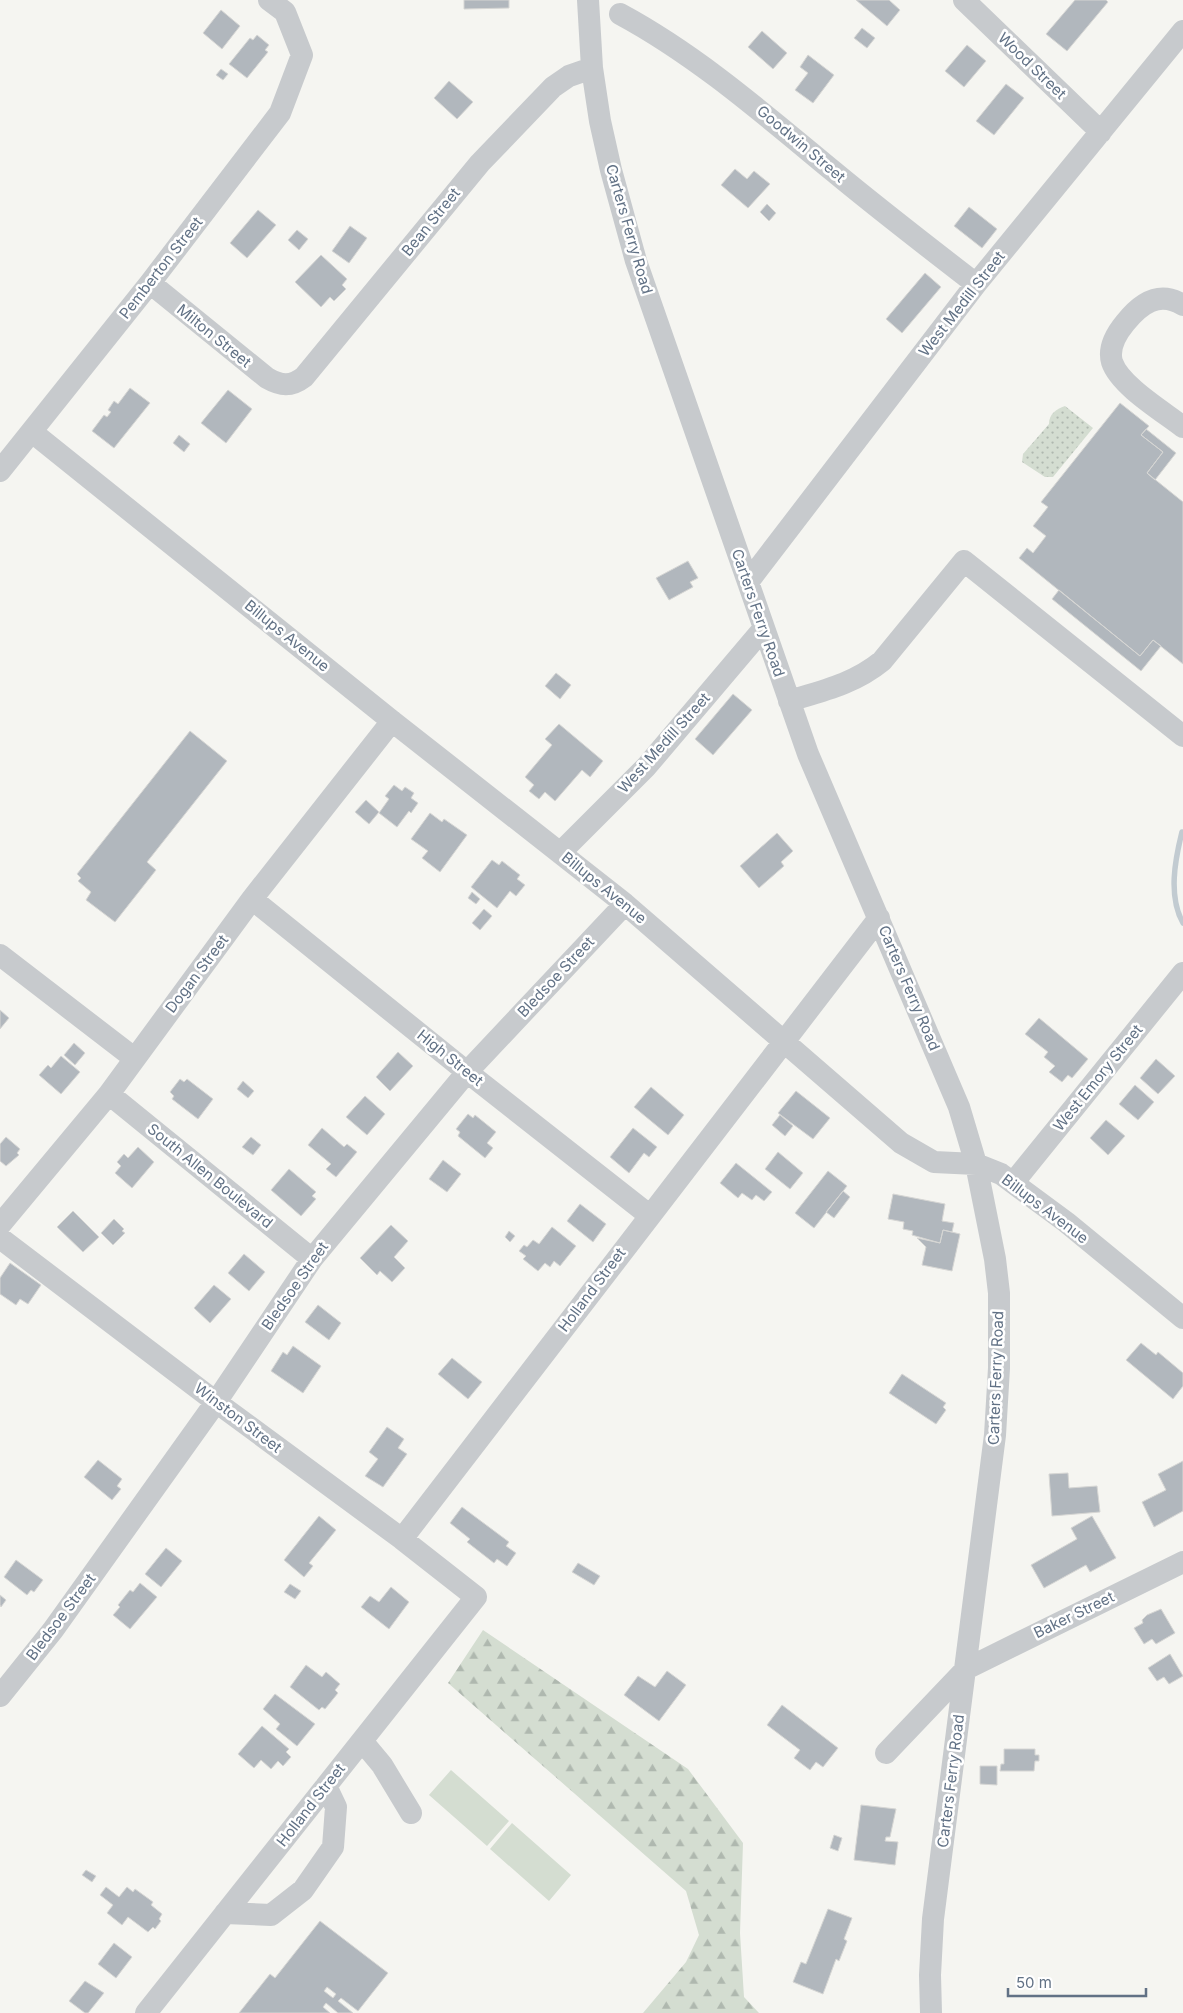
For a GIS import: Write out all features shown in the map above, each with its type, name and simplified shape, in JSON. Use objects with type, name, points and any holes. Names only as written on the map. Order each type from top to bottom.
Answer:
[{"type":"street","name":"Pemberton Street","points":[[0,470],[150,283],[280,113],[302,55],[285,12],[269,0]]},
{"type":"street","name":"Wood Street","points":[[964,0],[1101,132]]},
{"type":"street","points":[[588,8],[625,7]]},
{"type":"street","name":"Goodwin Street","points":[[625,7],[657,35],[739,93],[840,177],[976,284]]},
{"type":"street","name":"Carters Ferry Road","points":[[588,8],[592,68],[600,121],[611,170],[636,261],[808,754],[947,1076],[976,1164],[990,1228],[998,1284],[999,1358],[995,1435],[933,1919],[930,1975],[931,2013]]},
{"type":"street","name":"West Medill Street","points":[[748,582],[976,284],[1183,31]]},
{"type":"street","name":"Bean Street","points":[[281,385],[296,383],[304,377],[480,163],[544,96],[562,80],[592,68]]},
{"type":"street","name":"Milton Street","points":[[150,283],[261,374],[281,385]]},
{"type":"street","points":[[1183,305],[1162,298],[1146,302],[1138,307],[1117,334],[1111,353],[1112,361],[1120,376],[1183,427]]},
{"type":"street","name":"Billups Avenue","points":[[32,432],[392,721],[625,904],[783,1043],[916,1153],[934,1162],[976,1164],[1001,1174],[1066,1222],[1183,1318]]},
{"type":"street","points":[[789,701],[848,684],[871,670],[882,661],[964,561],[1183,736]]},
{"type":"street","name":"West Medill Street","points":[[560,852],[646,767],[763,629]]},
{"type":"street","name":"Dogan Street","points":[[0,1226],[108,1094],[252,899],[392,721]]},
{"type":"street","name":"High Street","points":[[252,899],[649,1215]]},
{"type":"street","name":"Bledsoe Street","points":[[0,1696],[53,1630],[216,1402],[312,1259],[467,1072],[625,904]]},
{"type":"street","name":"Holland Street","points":[[402,1539],[879,918]]},
{"type":"street","points":[[0,955],[134,1058]]},
{"type":"street","name":"West Emory Street","points":[[1014,1183],[1183,973]]},
{"type":"street","name":"South Allen Boulevard","points":[[108,1094],[312,1259]]},
{"type":"street","name":"Winston Street","points":[[0,1238],[216,1402],[402,1539],[476,1597]]},
{"type":"street","name":"Baker Street","points":[[966,1669],[1183,1562]]},
{"type":"street","name":"Holland Street","points":[[146,2013],[476,1597]]},
{"type":"street","points":[[886,1753],[966,1669]]},
{"type":"street","points":[[362,1741],[382,1765],[411,1813]]},
{"type":"street","points":[[226,1913],[270,1914],[303,1890],[333,1848],[336,1807],[326,1786]]},
{"type":"green space","points":[[1065,406],[1093,428],[1053,477],[1045,477],[1022,462],[1023,454],[1049,424],[1050,417],[1054,412]]},
{"type":"green space","points":[[483,1630],[688,1769],[743,1843],[740,1933],[744,1997],[759,2013],[643,2013],[686,1962],[699,1935],[686,1891],[448,1683]]},
{"type":"green space","points":[[451,1770],[509,1821],[487,1846],[429,1795]]},
{"type":"green space","points":[[512,1823],[571,1875],[549,1901],[490,1849]]},
{"type":"building","points":[[464,0],[509,0],[509,8],[464,9]]},
{"type":"building","points":[[856,0],[889,0],[900,10],[887,26]]},
{"type":"building","points":[[1075,0],[1106,0],[1108,2],[1067,51],[1046,34]]},
{"type":"building","points":[[221,10],[240,26],[222,49],[203,33]]},
{"type":"building","points":[[862,28],[875,38],[867,48],[854,38]]},
{"type":"building","points":[[762,31],[787,53],[773,69],[748,47]]},
{"type":"building","points":[[257,35],[269,45],[265,50],[268,52],[247,78],[229,64],[250,38],[253,40]]},
{"type":"building","points":[[967,45],[986,61],[964,87],[945,71]]},
{"type":"building","points":[[808,55],[834,75],[813,103],[795,90],[808,73],[800,67]]},
{"type":"building","points":[[221,69],[228,74],[223,80],[216,75]]},
{"type":"building","points":[[449,81],[473,102],[457,119],[434,98]]},
{"type":"building","points":[[1006,84],[1024,98],[994,135],[976,121]]},
{"type":"building","points":[[735,169],[747,179],[754,171],[770,184],[748,208],[721,185]]},
{"type":"building","points":[[767,204],[776,213],[769,221],[760,212]]},
{"type":"building","points":[[969,207],[997,229],[982,248],[954,226]]},
{"type":"building","points":[[258,210],[276,225],[247,258],[230,243]]},
{"type":"building","points":[[350,226],[367,238],[349,263],[332,251]]},
{"type":"building","points":[[297,230],[308,239],[299,250],[288,240]]},
{"type":"building","points":[[321,255],[347,279],[342,285],[346,289],[334,301],[330,297],[321,307],[295,282]]},
{"type":"building","points":[[925,273],[941,287],[902,333],[886,319]]},
{"type":"building","points":[[130,388],[150,403],[114,448],[92,431],[104,415],[107,417],[111,412],[108,410],[114,401],[118,404]]},
{"type":"building","points":[[228,390],[252,409],[226,443],[201,423]]},
{"type":"building","points":[[1120,403],[1149,426],[1141,435],[1163,452],[1147,473],[1183,502],[1183,664],[1153,640],[1140,656],[1019,558],[1027,548],[1033,553],[1046,536],[1033,526],[1048,507],[1041,502]]},
{"type":"building","points":[[1146,429],[1176,453],[1155,480],[1147,473],[1163,452],[1141,435]]},
{"type":"building","points":[[179,435],[190,444],[184,452],[173,443]]},
{"type":"building","points":[[688,561],[698,578],[690,582],[693,587],[669,600],[656,578]]},
{"type":"building","points":[[1059,590],[1140,656],[1153,640],[1161,646],[1141,671],[1052,599]]},
{"type":"building","points":[[556,673],[571,685],[560,699],[545,686]]},
{"type":"building","points":[[733,694],[752,710],[713,755],[695,739]]},
{"type":"building","points":[[559,724],[603,761],[590,777],[582,770],[555,801],[545,792],[539,799],[529,791],[534,785],[525,777],[552,745],[545,739]]},
{"type":"building","points":[[190,731],[227,761],[147,862],[156,870],[115,922],[86,900],[91,892],[78,881],[81,878],[77,874]]},
{"type":"building","points":[[394,785],[402,791],[405,787],[414,793],[411,798],[418,803],[411,813],[409,811],[397,827],[379,813],[389,799],[385,796]]},
{"type":"building","points":[[366,800],[379,812],[369,824],[355,812]]},
{"type":"building","points":[[430,813],[442,822],[444,819],[467,835],[440,872],[422,858],[428,851],[411,839]]},
{"type":"building","points":[[777,833],[793,851],[781,862],[784,866],[759,888],[740,866]]},
{"type":"building","points":[[492,860],[499,865],[502,861],[520,875],[517,879],[525,885],[516,896],[510,891],[497,908],[471,887]]},
{"type":"building","points":[[472,892],[480,899],[476,904],[468,898]]},
{"type":"building","points":[[484,909],[492,916],[480,930],[472,923]]},
{"type":"building","points":[[0,1010],[9,1018],[0,1029]]},
{"type":"building","points":[[1039,1018],[1088,1059],[1072,1078],[1068,1075],[1062,1082],[1049,1072],[1055,1066],[1044,1057],[1048,1052],[1025,1034]]},
{"type":"building","points":[[74,1043],[85,1053],[75,1065],[64,1055]]},
{"type":"building","points":[[398,1052],[413,1066],[390,1091],[376,1077]]},
{"type":"building","points":[[61,1056],[80,1072],[61,1094],[39,1075],[48,1065],[51,1068]]},
{"type":"building","points":[[1156,1059],[1175,1076],[1158,1094],[1140,1078]]},
{"type":"building","points":[[180,1079],[184,1082],[187,1079],[213,1099],[198,1119],[172,1099],[174,1096],[170,1092]]},
{"type":"building","points":[[243,1081],[254,1091],[248,1098],[237,1089]]},
{"type":"building","points":[[1135,1085],[1154,1102],[1138,1120],[1119,1104]]},
{"type":"building","points":[[651,1087],[684,1115],[668,1135],[634,1107]]},
{"type":"building","points":[[796,1091],[830,1118],[813,1139],[778,1113]]},
{"type":"building","points":[[365,1096],[385,1114],[367,1135],[346,1117]]},
{"type":"building","points":[[468,1114],[473,1118],[475,1115],[496,1132],[487,1143],[493,1148],[485,1158],[458,1136],[460,1132],[456,1129]]},
{"type":"building","points":[[780,1115],[793,1126],[785,1136],[772,1125]]},
{"type":"building","points":[[1106,1120],[1125,1136],[1108,1155],[1090,1138]]},
{"type":"building","points":[[322,1128],[344,1147],[347,1144],[357,1152],[336,1177],[326,1169],[331,1164],[308,1145]]},
{"type":"building","points":[[633,1128],[657,1147],[649,1157],[644,1153],[629,1173],[610,1157]]},
{"type":"building","points":[[6,1137],[20,1149],[17,1153],[19,1155],[6,1166],[0,1161],[0,1144]]},
{"type":"building","points":[[251,1137],[261,1145],[253,1155],[242,1147]]},
{"type":"building","points":[[138,1147],[154,1162],[132,1188],[115,1173],[121,1166],[117,1162],[124,1154],[128,1158]]},
{"type":"building","points":[[778,1152],[803,1173],[790,1189],[765,1169]]},
{"type":"building","points":[[443,1160],[461,1174],[447,1192],[429,1179]]},
{"type":"building","points":[[736,1163],[772,1192],[764,1201],[756,1195],[752,1200],[742,1193],[738,1198],[720,1183]]},
{"type":"building","points":[[289,1169],[316,1192],[312,1196],[316,1199],[301,1216],[271,1190]]},
{"type":"building","points":[[828,1171],[847,1186],[814,1228],[795,1213]]},
{"type":"building","points":[[843,1191],[850,1197],[834,1218],[826,1212]]},
{"type":"building","points":[[893,1194],[945,1204],[942,1221],[954,1223],[952,1232],[943,1230],[940,1243],[912,1235],[913,1231],[903,1229],[904,1222],[888,1219]]},
{"type":"building","points":[[580,1204],[606,1224],[593,1242],[567,1221]]},
{"type":"building","points":[[73,1211],[99,1237],[83,1252],[57,1227]]},
{"type":"building","points":[[114,1219],[124,1229],[122,1231],[125,1233],[113,1245],[101,1233]]},
{"type":"building","points":[[391,1225],[408,1241],[394,1257],[405,1268],[392,1282],[380,1271],[377,1275],[360,1258]]},
{"type":"building","points":[[552,1227],[576,1246],[560,1266],[554,1261],[550,1267],[545,1263],[538,1271],[523,1259],[526,1256],[519,1251],[524,1245],[527,1247],[533,1240],[539,1244]]},
{"type":"building","points":[[943,1230],[960,1234],[952,1271],[922,1265],[926,1247],[917,1238],[940,1243]]},
{"type":"building","points":[[509,1231],[515,1236],[510,1242],[505,1237]]},
{"type":"building","points":[[244,1254],[265,1272],[249,1291],[228,1273]]},
{"type":"building","points":[[10,1263],[41,1285],[28,1304],[20,1299],[16,1305],[0,1294],[0,1278]]},
{"type":"building","points":[[214,1285],[231,1299],[210,1323],[194,1308]]},
{"type":"building","points":[[318,1305],[341,1323],[329,1340],[305,1322]]},
{"type":"building","points":[[1141,1343],[1156,1355],[1158,1352],[1183,1373],[1183,1386],[1173,1399],[1126,1360]]},
{"type":"building","points":[[293,1346],[321,1366],[303,1393],[271,1371],[283,1352],[287,1355]]},
{"type":"building","points":[[452,1358],[482,1382],[468,1399],[438,1374]]},
{"type":"building","points":[[902,1374],[946,1403],[943,1407],[946,1410],[936,1424],[889,1393]]},
{"type":"building","points":[[387,1427],[404,1439],[398,1448],[407,1454],[383,1487],[365,1476],[378,1459],[369,1452]]},
{"type":"building","points":[[98,1460],[122,1479],[117,1486],[121,1489],[112,1500],[84,1477]]},
{"type":"building","points":[[1183,1461],[1183,1511],[1154,1527],[1142,1502],[1166,1490],[1158,1474]]},
{"type":"building","points":[[1068,1473],[1069,1488],[1097,1486],[1100,1512],[1052,1516],[1049,1474]]},
{"type":"building","points":[[462,1507],[509,1542],[506,1546],[516,1553],[507,1566],[497,1559],[494,1563],[467,1542],[470,1539],[450,1523]]},
{"type":"building","points":[[319,1516],[336,1530],[309,1563],[313,1566],[304,1577],[284,1560]]},
{"type":"building","points":[[1092,1516],[1116,1558],[1090,1572],[1086,1565],[1044,1588],[1031,1565],[1077,1539],[1071,1528]]},
{"type":"building","points":[[166,1548],[182,1561],[161,1587],[145,1574]]},
{"type":"building","points":[[16,1560],[43,1580],[34,1592],[31,1590],[27,1595],[4,1577]]},
{"type":"building","points":[[578,1563],[600,1576],[594,1585],[572,1572]]},
{"type":"building","points":[[140,1583],[157,1597],[130,1629],[113,1615],[130,1590],[133,1592]]},
{"type":"building","points":[[290,1584],[301,1591],[295,1599],[284,1592]]},
{"type":"building","points":[[391,1587],[409,1602],[389,1629],[361,1607],[370,1596],[379,1602]]},
{"type":"building","points":[[0,1595],[6,1600],[1,1607],[0,1605]]},
{"type":"building","points":[[1161,1609],[1175,1633],[1156,1644],[1152,1639],[1144,1644],[1134,1628],[1143,1623],[1142,1620],[1147,1615]]},
{"type":"building","points":[[1170,1654],[1183,1676],[1169,1684],[1164,1677],[1157,1681],[1148,1668]]},
{"type":"building","points":[[306,1665],[322,1677],[326,1672],[340,1684],[335,1690],[338,1693],[325,1709],[322,1707],[319,1710],[290,1687]]},
{"type":"building","points":[[667,1671],[686,1685],[659,1721],[624,1695],[638,1676],[655,1687]]},
{"type":"building","points":[[275,1694],[315,1724],[297,1746],[276,1729],[280,1724],[263,1709]]},
{"type":"building","points":[[782,1705],[838,1748],[823,1767],[816,1762],[810,1770],[794,1758],[800,1750],[767,1725]]},
{"type":"building","points":[[262,1726],[289,1749],[286,1752],[291,1757],[283,1766],[278,1761],[271,1769],[261,1760],[254,1768],[238,1754]]},
{"type":"building","points":[[1004,1749],[1035,1749],[1035,1755],[1039,1755],[1039,1761],[1035,1761],[1034,1771],[1000,1771],[1001,1764],[1004,1764]]},
{"type":"building","points":[[980,1766],[997,1766],[997,1785],[980,1784]]},
{"type":"building","points":[[861,1805],[896,1809],[890,1837],[886,1837],[885,1841],[898,1842],[895,1865],[854,1860]]},
{"type":"building","points":[[834,1835],[842,1838],[838,1851],[830,1848]]},
{"type":"building","points":[[86,1870],[96,1876],[92,1882],[82,1875]]},
{"type":"building","points":[[106,1887],[119,1897],[127,1887],[133,1892],[135,1889],[153,1902],[151,1905],[162,1914],[159,1919],[161,1921],[155,1929],[153,1927],[148,1932],[128,1917],[122,1925],[107,1913],[113,1905],[100,1895]]},
{"type":"building","points":[[828,1909],[852,1918],[844,1939],[847,1941],[839,1961],[836,1959],[823,1994],[793,1982],[801,1962],[806,1964]]},
{"type":"building","points":[[320,1921],[388,1973],[358,2011],[341,1998],[338,2001],[353,2013],[338,2013],[326,2003],[323,2007],[330,2013],[239,2013],[270,1974],[275,1978]],"holes":[[[327,1987],[336,1994],[333,1998],[324,1991]]]},
{"type":"building","points":[[114,1943],[132,1957],[116,1978],[98,1964]]},
{"type":"building","points":[[85,1981],[104,1993],[88,2013],[85,2013],[69,2001]]},
{"type":"waterway","points":[[1182,832],[1175,866],[1174,890],[1178,912],[1183,923]]}]
